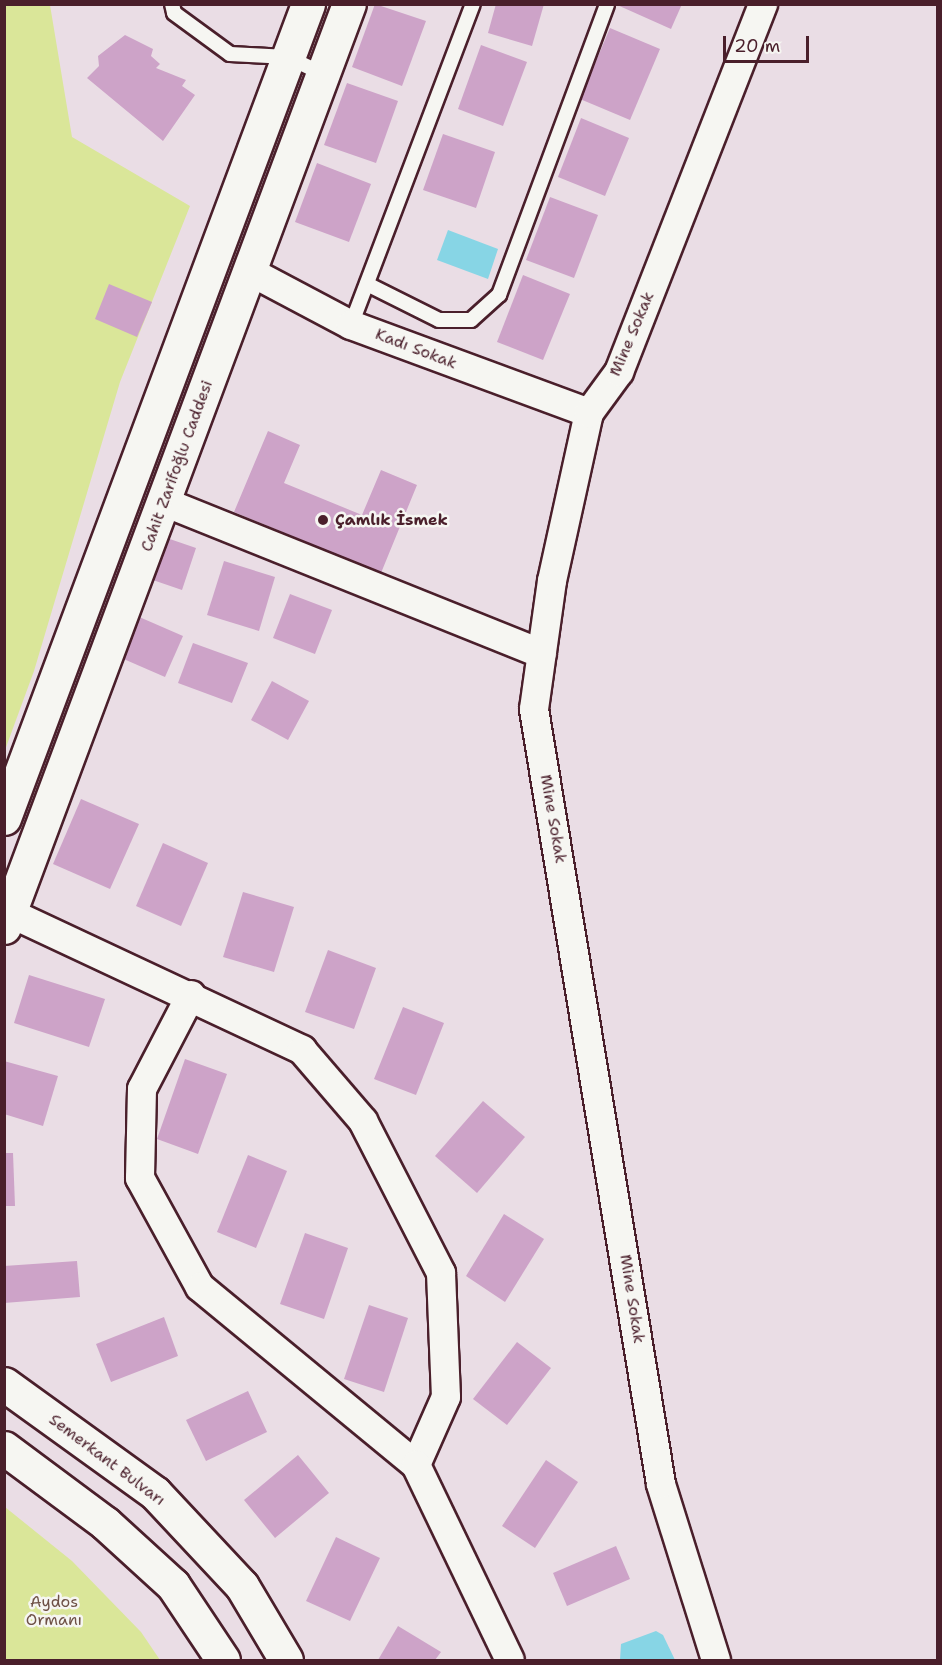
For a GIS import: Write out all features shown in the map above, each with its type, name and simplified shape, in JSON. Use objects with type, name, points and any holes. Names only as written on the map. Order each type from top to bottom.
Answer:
[{"type":"main road","points":[[4,818],[308,4]]},
{"type":"main road","name":"Cahit Zarifoğlu Caddesi","points":[[6,917],[164,502],[349,4]]},
{"type":"main road","points":[[214,255],[249,271]]},
{"type":"main road","points":[[127,487],[164,502]]},
{"type":"main road","name":"Semerkant Bulvarı","points":[[4,1384],[155,1493],[242,1586],[286,1660]]},
{"type":"main road","points":[[4,1448],[105,1523],[173,1585],[223,1660]]},
{"type":"street","name":"Mine Sokak","points":[[716,1660],[661,1484],[534,709],[552,581],[590,413],[619,372],[763,4]]},
{"type":"street","name":"Kadı Sokak","points":[[249,271],[351,325],[590,413]]},
{"type":"street","points":[[164,502],[542,654]]},
{"type":"street","points":[[6,917],[191,994],[302,1050],[363,1121],[441,1273],[446,1397],[416,1465]]},
{"type":"street","points":[[191,994],[142,1089],[140,1178],[200,1287],[416,1465],[510,1660]]},
{"type":"lane","points":[[172,4],[174,13],[230,54],[288,57],[323,74]]},
{"type":"lane","points":[[351,325],[473,4]]},
{"type":"lane","points":[[367,284],[439,320],[471,320],[499,295],[607,4]]},
{"type":"green space","points":[[5,5],[50,5],[72,137],[190,206],[120,382],[34,671],[5,750]]},
{"type":"green space","name":"Aydos Ormanı","points":[[5,1507],[72,1561],[141,1632],[160,1660],[5,1660]]},
{"type":"water","points":[[448,230],[498,249],[488,279],[437,260]]},
{"type":"water","points":[[656,1631],[663,1635],[675,1660],[620,1660],[621,1644]]},
{"type":"building","points":[[375,4],[426,21],[402,86],[352,67]]},
{"type":"building","points":[[496,4],[544,4],[532,46],[488,33]]},
{"type":"building","points":[[615,4],[682,4],[671,29]]},
{"type":"building","points":[[610,28],[660,49],[630,120],[580,99]]},
{"type":"building","points":[[125,35],[153,49],[151,56],[160,64],[156,68],[186,80],[182,86],[195,95],[163,141],[87,78],[99,66],[98,56]]},
{"type":"building","points":[[481,45],[527,62],[503,126],[458,109]]},
{"type":"building","points":[[347,83],[398,101],[376,163],[324,145]]},
{"type":"building","points":[[581,118],[629,138],[605,196],[558,177]]},
{"type":"building","points":[[443,134],[495,152],[476,208],[423,190]]},
{"type":"building","points":[[317,163],[371,184],[349,242],[295,222]]},
{"type":"building","points":[[550,197],[598,215],[574,278],[526,260]]},
{"type":"building","points":[[523,275],[570,294],[543,360],[497,342]]},
{"type":"building","points":[[109,284],[152,302],[137,337],[95,319]]},
{"type":"building","points":[[268,431],[300,445],[284,483],[362,515],[381,470],[417,485],[381,573],[234,512]]},
{"type":"building","points":[[161,536],[196,548],[182,590],[147,578]]},
{"type":"building","points":[[224,561],[275,577],[259,631],[207,615]]},
{"type":"building","points":[[290,594],[332,610],[315,654],[273,638]]},
{"type":"building","points":[[137,616],[183,636],[165,677],[119,657]]},
{"type":"building","points":[[193,643],[248,663],[232,703],[178,683]]},
{"type":"building","points":[[272,681],[309,701],[288,740],[251,720]]},
{"type":"building","points":[[81,799],[139,824],[110,889],[53,864]]},
{"type":"building","points":[[163,843],[208,863],[181,926],[136,906]]},
{"type":"building","points":[[243,892],[294,907],[274,972],[223,957]]},
{"type":"building","points":[[328,950],[376,968],[354,1029],[305,1012]]},
{"type":"building","points":[[29,975],[105,999],[89,1047],[14,1023]]},
{"type":"building","points":[[403,1007],[444,1023],[416,1095],[374,1079]]},
{"type":"building","points":[[185,1059],[227,1074],[198,1154],[157,1139]]},
{"type":"building","points":[[4,1061],[58,1076],[43,1126],[4,1114]]},
{"type":"building","points":[[483,1101],[525,1137],[477,1193],[435,1156]]},
{"type":"building","points":[[4,1153],[13,1153],[15,1206],[4,1206]]},
{"type":"building","points":[[248,1155],[287,1171],[256,1248],[217,1232]]},
{"type":"building","points":[[504,1214],[544,1239],[505,1302],[466,1276]]},
{"type":"building","points":[[305,1233],[348,1248],[324,1319],[280,1304]]},
{"type":"building","points":[[77,1261],[80,1297],[4,1303],[4,1266]]},
{"type":"building","points":[[369,1305],[408,1318],[384,1392],[344,1379]]},
{"type":"building","points":[[164,1317],[178,1356],[111,1382],[96,1344]]},
{"type":"building","points":[[517,1342],[551,1368],[507,1425],[473,1399]]},
{"type":"building","points":[[248,1391],[267,1432],[206,1461],[186,1420]]},
{"type":"building","points":[[298,1455],[329,1493],[275,1538],[244,1500]]},
{"type":"building","points":[[546,1460],[578,1482],[535,1548],[502,1526]]},
{"type":"building","points":[[336,1537],[380,1558],[350,1621],[306,1601]]},
{"type":"building","points":[[616,1546],[630,1579],[567,1606],[553,1573]]},
{"type":"building","points":[[398,1626],[441,1652],[435,1660],[378,1660]]},
{"type":"place","name":"Çamlık İsmek","points":[[323,520]]}]
